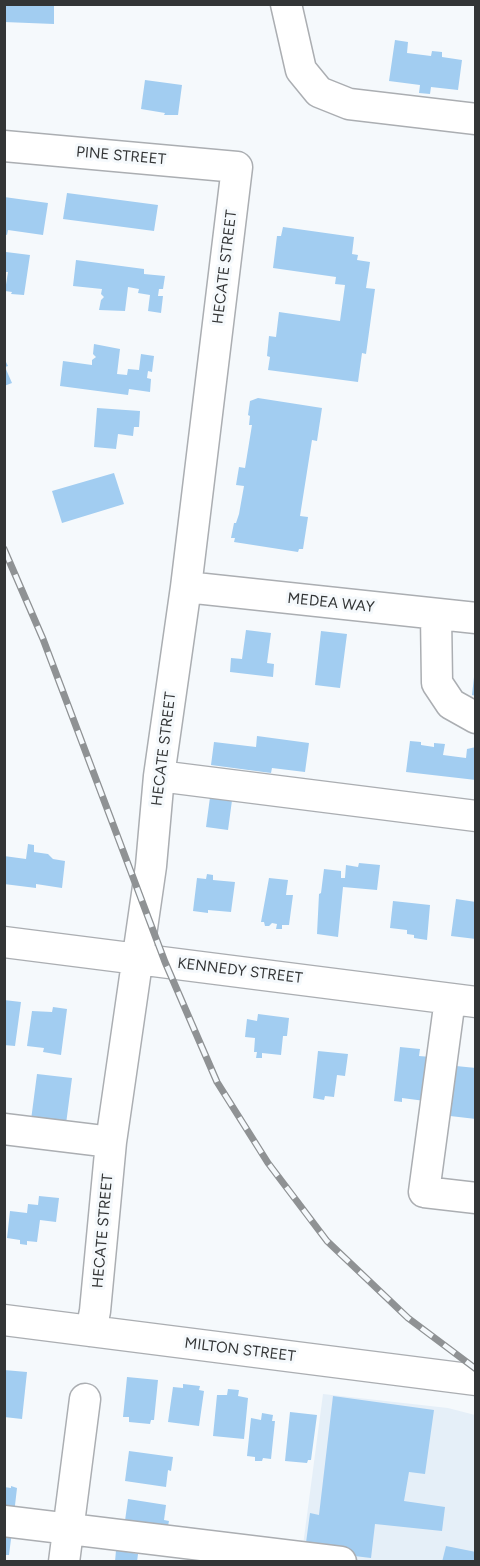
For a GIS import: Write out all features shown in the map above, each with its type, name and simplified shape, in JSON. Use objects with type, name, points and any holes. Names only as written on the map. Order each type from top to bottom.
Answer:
[{"type":"street","points":[[286,4],[301,70],[319,92],[349,104],[473,115]]},
{"type":"street","name":"PINE STREET","points":[[4,146],[237,167]]},
{"type":"street","name":"HECATE STREET","points":[[91,1331],[95,1311],[111,1142],[151,866],[159,776],[186,587],[237,167]]},
{"type":"street","name":"MEDEA WAY","points":[[186,587],[476,618]]},
{"type":"street","points":[[436,615],[437,683],[451,704],[476,718]]},
{"type":"street","points":[[159,776],[476,816]]},
{"type":"street","name":"KENNEDY STREET","points":[[4,942],[463,1000]]},
{"type":"street","points":[[463,1000],[424,1192],[476,1198]]},
{"type":"street","points":[[4,1129],[111,1142]]},
{"type":"street","name":"MILTON STREET","points":[[4,1320],[476,1380]]},
{"type":"street","points":[[64,1562],[85,1399]]},
{"type":"street","points":[[4,1521],[341,1562]]},
{"type":"shaded area","points":[[323,1394],[448,1408],[475,1415],[475,1561],[354,1561],[302,1553]]},
{"type":"building","points":[[4,4],[54,4],[54,24],[4,22]]},
{"type":"building","points":[[395,40],[408,42],[407,53],[431,56],[432,51],[442,52],[442,57],[462,60],[458,90],[431,87],[430,94],[419,93],[420,85],[389,81]]},
{"type":"building","points":[[145,80],[182,85],[178,115],[164,115],[165,113],[141,109]]},
{"type":"building","points":[[67,193],[158,205],[154,231],[63,219]]},
{"type":"building","points":[[4,197],[48,203],[43,235],[8,230],[7,235],[4,234]]},
{"type":"building","points":[[283,227],[354,237],[352,254],[358,255],[357,260],[370,262],[366,288],[375,289],[366,354],[362,353],[358,382],[268,370],[269,336],[276,337],[279,312],[340,321],[345,285],[335,284],[336,277],[273,268],[277,236],[281,236]]},
{"type":"building","points":[[6,252],[30,255],[24,295],[5,291],[8,272],[4,272]]},
{"type":"building","points":[[76,260],[144,269],[144,274],[165,276],[163,289],[159,289],[158,296],[163,296],[161,313],[148,311],[150,295],[138,293],[139,289],[128,287],[125,311],[99,310],[104,297],[101,294],[102,289],[73,286]]},
{"type":"building","points":[[94,344],[120,349],[117,374],[127,375],[128,369],[139,370],[141,354],[154,356],[152,372],[148,371],[147,378],[151,379],[150,392],[129,389],[128,395],[60,386],[63,361],[92,365],[92,360],[96,357],[93,354]]},
{"type":"building","points":[[4,358],[12,383],[4,386]]},
{"type":"building","points":[[258,398],[322,408],[317,441],[312,440],[300,516],[308,517],[303,549],[299,549],[298,552],[234,542],[235,538],[231,538],[234,523],[239,514],[244,486],[236,485],[239,467],[245,468],[252,425],[249,425],[250,416],[248,415],[250,401]]},
{"type":"building","points":[[97,408],[140,411],[139,427],[134,427],[133,436],[118,434],[116,449],[94,447]]},
{"type":"building","points":[[114,473],[124,504],[62,523],[52,491]]},
{"type":"building","points":[[246,630],[271,633],[267,663],[274,664],[273,677],[230,672],[231,658],[242,659]]},
{"type":"building","points":[[321,631],[347,634],[340,688],[315,685]]},
{"type":"building","points":[[474,677],[476,677],[476,696],[472,695]]},
{"type":"building","points":[[257,736],[309,743],[305,772],[272,768],[271,773],[211,765],[214,742],[256,747]]},
{"type":"building","points":[[410,741],[434,747],[434,743],[445,744],[443,755],[466,758],[467,749],[476,747],[476,780],[406,772]]},
{"type":"building","points":[[211,790],[233,793],[228,830],[206,827]]},
{"type":"building","points":[[28,844],[34,845],[34,852],[48,854],[53,859],[65,861],[62,888],[36,884],[36,888],[4,884],[4,856],[26,859]]},
{"type":"building","points":[[359,863],[380,865],[377,890],[343,887],[338,937],[317,934],[319,894],[324,869],[341,871],[341,878],[345,878],[346,865],[358,867]]},
{"type":"building","points":[[207,874],[213,875],[213,880],[235,882],[231,912],[193,911],[197,878],[206,879]]},
{"type":"building","points":[[269,878],[288,880],[286,895],[293,895],[289,925],[282,925],[282,929],[276,929],[277,924],[272,923],[265,926],[264,922],[261,922]]},
{"type":"building","points":[[456,899],[476,902],[476,939],[451,936]]},
{"type":"building","points":[[393,901],[430,905],[427,940],[414,938],[414,935],[407,934],[407,930],[390,928]]},
{"type":"building","points":[[4,1000],[21,1002],[15,1046],[4,1045]]},
{"type":"building","points":[[53,1007],[67,1009],[61,1055],[43,1052],[44,1048],[27,1046],[32,1011],[52,1012]]},
{"type":"building","points":[[258,1014],[289,1018],[287,1036],[283,1036],[281,1055],[262,1053],[262,1058],[256,1058],[255,1038],[245,1037],[247,1019],[257,1021]]},
{"type":"building","points":[[400,1047],[420,1049],[419,1056],[431,1057],[425,1101],[402,1098],[402,1102],[394,1101]]},
{"type":"building","points":[[318,1051],[348,1054],[345,1076],[337,1075],[334,1097],[325,1096],[324,1100],[313,1098]]},
{"type":"building","points":[[456,1066],[476,1068],[476,1119],[450,1116]]},
{"type":"building","points":[[37,1074],[72,1078],[66,1124],[31,1120]]},
{"type":"building","points":[[39,1196],[59,1198],[56,1222],[40,1220],[37,1242],[27,1241],[27,1245],[20,1244],[20,1240],[7,1238],[10,1211],[27,1213],[28,1204],[38,1205]]},
{"type":"building","points":[[4,1370],[27,1372],[22,1419],[4,1417]]},
{"type":"building","points":[[127,1377],[158,1380],[154,1420],[151,1420],[150,1424],[129,1422],[129,1417],[123,1417]]},
{"type":"building","points":[[183,1384],[200,1386],[199,1390],[204,1391],[199,1426],[168,1422],[173,1387],[183,1388]]},
{"type":"building","points":[[228,1389],[239,1390],[238,1396],[248,1398],[244,1439],[213,1436],[217,1395],[227,1395]]},
{"type":"building","points":[[333,1396],[434,1410],[425,1474],[409,1472],[404,1501],[445,1507],[442,1531],[375,1524],[371,1558],[305,1550],[310,1513],[319,1515]]},
{"type":"building","points":[[290,1412],[317,1415],[311,1460],[307,1463],[285,1461]]},
{"type":"building","points":[[262,1413],[273,1415],[272,1421],[275,1421],[271,1459],[263,1458],[262,1461],[255,1461],[255,1457],[247,1456],[251,1418],[261,1420]]},
{"type":"building","points":[[129,1451],[173,1457],[171,1471],[168,1470],[166,1487],[125,1481]]},
{"type":"building","points":[[11,1486],[17,1488],[14,1514],[4,1513],[4,1487],[11,1488]]},
{"type":"building","points":[[128,1499],[166,1505],[164,1520],[169,1521],[166,1536],[124,1528]]},
{"type":"building","points":[[4,1530],[12,1531],[9,1555],[4,1555]]},
{"type":"building","points":[[446,1546],[476,1552],[476,1562],[442,1562]]},
{"type":"building","points":[[116,1550],[138,1554],[137,1562],[115,1562]]},
{"type":"railway","points":[[4,549],[43,639],[165,962],[217,1082],[268,1163],[327,1241],[408,1318],[476,1369]]}]
